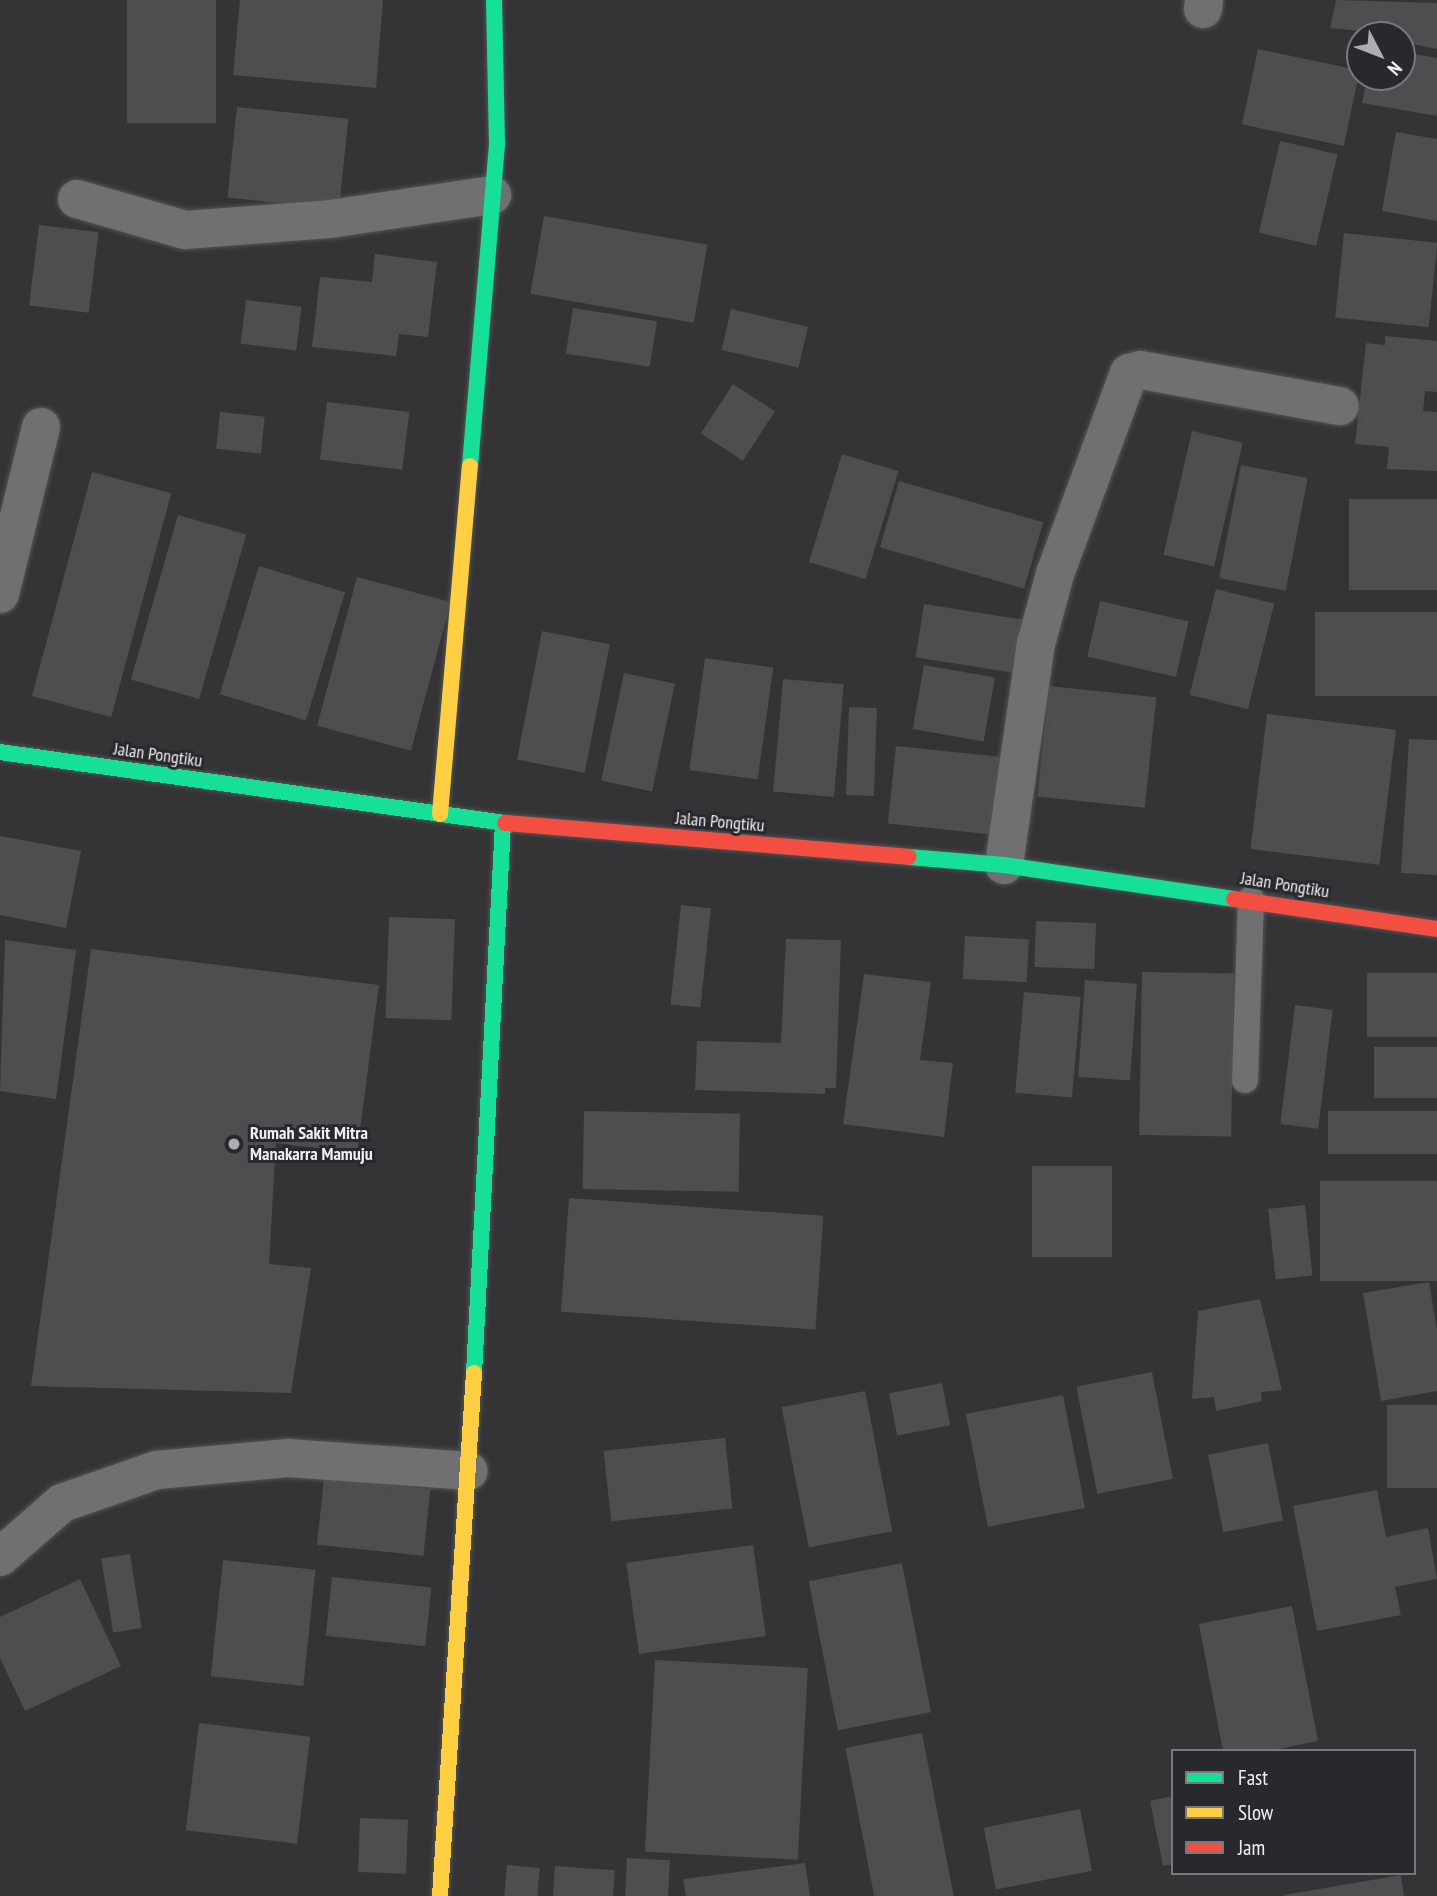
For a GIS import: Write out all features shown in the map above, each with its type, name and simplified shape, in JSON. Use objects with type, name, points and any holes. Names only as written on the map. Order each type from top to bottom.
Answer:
[{"type":"street","points":[[440,814],[497,143],[494,0]]},
{"type":"street","points":[[77,199],[186,230],[330,219],[492,195]]},
{"type":"street","points":[[1004,865],[1036,643],[1055,574],[1129,373],[1140,370],[1340,406]]},
{"type":"street","points":[[0,594],[41,427]]},
{"type":"street","name":"Jalan Pongtiku","points":[[0,751],[503,823],[1004,865],[1251,899],[1437,929]]},
{"type":"street","points":[[440,1896],[469,1472],[503,823]]},
{"type":"street","points":[[0,1557],[62,1503],[157,1470],[288,1458],[469,1472]]},
{"type":"lane","points":[[1245,1080],[1251,899]]},
{"type":"building","points":[[127,0],[216,0],[216,123],[127,123]]},
{"type":"building","points":[[240,0],[383,0],[376,88],[233,75]]},
{"type":"building","points":[[1336,0],[1437,3],[1437,49],[1416,45],[1416,21],[1346,21],[1346,30],[1330,28]]},
{"type":"building","points":[[1258,49],[1346,68],[1346,91],[1355,91],[1344,146],[1242,124]]},
{"type":"building","points":[[1416,54],[1437,58],[1437,116],[1362,103],[1364,91],[1416,91]]},
{"type":"building","points":[[237,107],[348,119],[339,209],[227,198]]},
{"type":"building","points":[[1396,132],[1437,139],[1437,221],[1382,211]]},
{"type":"building","points":[[1280,141],[1337,154],[1316,246],[1259,233]]},
{"type":"building","points":[[544,216],[707,245],[694,323],[530,294]]},
{"type":"building","points":[[39,225],[99,232],[89,313],[29,305]]},
{"type":"building","points":[[1344,233],[1437,243],[1429,327],[1335,318]]},
{"type":"building","points":[[375,254],[437,262],[428,337],[399,334],[396,356],[312,347],[320,277],[372,282]]},
{"type":"building","points":[[246,300],[302,307],[296,350],[241,344]]},
{"type":"building","points":[[573,308],[657,321],[650,367],[566,353]]},
{"type":"building","points":[[731,309],[808,327],[799,368],[722,350]]},
{"type":"building","points":[[1385,336],[1437,341],[1437,392],[1425,391],[1423,411],[1437,412],[1437,471],[1387,469],[1389,447],[1355,444],[1366,343],[1385,345]]},
{"type":"building","points":[[733,384],[775,411],[743,461],[701,433]]},
{"type":"building","points":[[327,402],[409,412],[402,470],[320,460]]},
{"type":"building","points":[[220,412],[265,417],[261,454],[216,449]]},
{"type":"building","points":[[1192,431],[1243,443],[1214,566],[1163,555]]},
{"type":"building","points":[[842,454],[898,471],[865,579],[809,562]]},
{"type":"building","points":[[1241,465],[1308,478],[1286,591],[1219,578]]},
{"type":"building","points":[[92,472],[171,493],[111,717],[32,696]]},
{"type":"building","points":[[899,481],[1043,522],[1024,589],[880,547]]},
{"type":"building","points":[[1349,499],[1437,499],[1437,590],[1349,590]]},
{"type":"building","points":[[178,515],[246,535],[199,699],[131,679]]},
{"type":"building","points":[[259,566],[345,592],[306,720],[220,694]]},
{"type":"building","points":[[357,577],[451,602],[411,751],[317,726]]},
{"type":"building","points":[[1216,589],[1274,604],[1248,709],[1190,695]]},
{"type":"building","points":[[1100,601],[1189,621],[1176,677],[1087,657]]},
{"type":"building","points":[[924,604],[1029,621],[1020,674],[916,657]]},
{"type":"building","points":[[1315,612],[1437,612],[1437,696],[1315,696]]},
{"type":"building","points":[[542,631],[610,644],[585,773],[517,760]]},
{"type":"building","points":[[705,658],[773,668],[758,780],[689,770]]},
{"type":"building","points":[[924,665],[995,678],[984,742],[913,729]]},
{"type":"building","points":[[624,673],[675,684],[652,791],[601,781]]},
{"type":"building","points":[[783,679],[844,684],[834,797],[773,792]]},
{"type":"building","points":[[1049,686],[1156,697],[1145,808],[1037,796]]},
{"type":"building","points":[[849,707],[877,708],[874,796],[846,795]]},
{"type":"building","points":[[1267,714],[1396,730],[1379,865],[1250,849]]},
{"type":"building","points":[[1409,739],[1437,740],[1437,875],[1401,873]]},
{"type":"building","points":[[896,746],[1006,758],[998,835],[888,824]]},
{"type":"building","points":[[0,836],[81,851],[66,928],[0,915]]},
{"type":"building","points":[[681,905],[711,908],[700,1008],[671,1004]]},
{"type":"building","points":[[389,917],[455,919],[451,1020],[385,1018]]},
{"type":"building","points":[[1036,921],[1096,923],[1094,969],[1034,967]]},
{"type":"building","points":[[965,936],[1029,939],[1027,982],[963,979]]},
{"type":"building","points":[[786,939],[841,940],[836,1088],[825,1088],[825,1094],[695,1090],[697,1041],[781,1043]]},
{"type":"building","points":[[5,940],[76,950],[56,1099],[0,1091]]},
{"type":"building","points":[[91,949],[379,985],[357,1153],[276,1143],[269,1264],[311,1268],[291,1393],[31,1386]]},
{"type":"building","points":[[1142,972],[1234,974],[1231,1137],[1139,1135]]},
{"type":"building","points":[[1367,973],[1437,973],[1437,1037],[1367,1037]]},
{"type":"building","points":[[864,974],[931,982],[920,1060],[953,1063],[944,1137],[843,1124]]},
{"type":"building","points":[[1085,980],[1137,984],[1130,1080],[1078,1077]]},
{"type":"building","points":[[1024,992],[1081,997],[1072,1098],[1015,1093]]},
{"type":"building","points":[[1295,1005],[1333,1010],[1318,1129],[1280,1124]]},
{"type":"building","points":[[1374,1047],[1437,1047],[1437,1098],[1374,1098]]},
{"type":"building","points":[[584,1111],[740,1114],[739,1192],[583,1189]]},
{"type":"building","points":[[1328,1111],[1437,1111],[1437,1154],[1328,1154]]},
{"type":"building","points":[[1032,1166],[1112,1166],[1112,1257],[1032,1257]]},
{"type":"building","points":[[1320,1181],[1437,1181],[1437,1281],[1320,1281]]},
{"type":"building","points":[[569,1198],[823,1216],[815,1330],[561,1312]]},
{"type":"building","points":[[1305,1205],[1312,1276],[1276,1279],[1268,1209]]},
{"type":"building","points":[[1429,1282],[1437,1330],[1437,1391],[1381,1401],[1363,1293]]},
{"type":"building","points":[[1260,1299],[1282,1390],[1261,1392],[1262,1401],[1216,1411],[1214,1397],[1192,1399],[1198,1311]]},
{"type":"building","points":[[1152,1372],[1173,1479],[1097,1494],[1076,1387]]},
{"type":"building","points":[[942,1383],[950,1425],[897,1436],[889,1393]]},
{"type":"building","points":[[865,1391],[892,1531],[809,1548],[782,1407]]},
{"type":"building","points":[[1063,1395],[1085,1508],[988,1527],[966,1414]]},
{"type":"building","points":[[1387,1405],[1437,1405],[1437,1488],[1387,1488]]},
{"type":"building","points":[[725,1438],[732,1509],[611,1521],[604,1451]]},
{"type":"building","points":[[1268,1443],[1283,1521],[1223,1532],[1208,1455]]},
{"type":"building","points":[[324,1478],[430,1489],[423,1556],[317,1545]]},
{"type":"building","points":[[1377,1490],[1386,1537],[1428,1528],[1437,1579],[1395,1587],[1401,1615],[1317,1631],[1293,1506]]},
{"type":"building","points":[[753,1545],[766,1636],[639,1654],[626,1563]]},
{"type":"building","points":[[130,1554],[142,1628],[113,1633],[101,1559]]},
{"type":"building","points":[[223,1560],[315,1570],[303,1686],[211,1676]]},
{"type":"building","points":[[902,1563],[931,1712],[838,1730],[809,1581]]},
{"type":"building","points":[[332,1577],[431,1587],[425,1646],[326,1636]]},
{"type":"building","points":[[80,1579],[121,1666],[25,1711],[0,1658],[0,1617]]},
{"type":"building","points":[[1292,1606],[1318,1741],[1279,1749],[1223,1749],[1199,1624]]},
{"type":"building","points":[[655,1660],[808,1668],[798,1860],[645,1852]]},
{"type":"building","points":[[199,1723],[310,1737],[297,1844],[186,1830]]},
{"type":"building","points":[[922,1733],[954,1896],[874,1896],[845,1748]]},
{"type":"building","points":[[1171,1796],[1171,1864],[1163,1866],[1150,1801]]},
{"type":"building","points":[[1080,1809],[1092,1871],[996,1890],[984,1828]]},
{"type":"building","points":[[360,1818],[408,1820],[406,1874],[358,1872]]},
{"type":"building","points":[[627,1858],[670,1860],[668,1896],[625,1896]]},
{"type":"building","points":[[805,1863],[810,1896],[686,1896],[683,1879]]},
{"type":"building","points":[[507,1865],[540,1868],[537,1896],[504,1896]]},
{"type":"building","points":[[555,1866],[615,1870],[613,1896],[553,1896]]},
{"type":"building","points":[[1401,1875],[1404,1896],[1284,1896],[1284,1895]]},
{"type":"traffic: fast","points":[[470,466],[497,143],[494,0]]},
{"type":"traffic: fast","points":[[0,752],[505,823]]},
{"type":"traffic: fast","points":[[474,1373],[503,823]]},
{"type":"traffic: fast","points":[[909,857],[1004,865],[1234,899]]},
{"type":"traffic: slow","points":[[440,814],[470,466]]},
{"type":"traffic: slow","points":[[440,1896],[474,1373]]},
{"type":"traffic: jam","points":[[505,823],[909,857]]},
{"type":"traffic: jam","points":[[1234,899],[1437,929]]},
{"type":"place","name":"Rumah Sakit Mitra Manakarra Mamuju","points":[[234,1144]]}]
